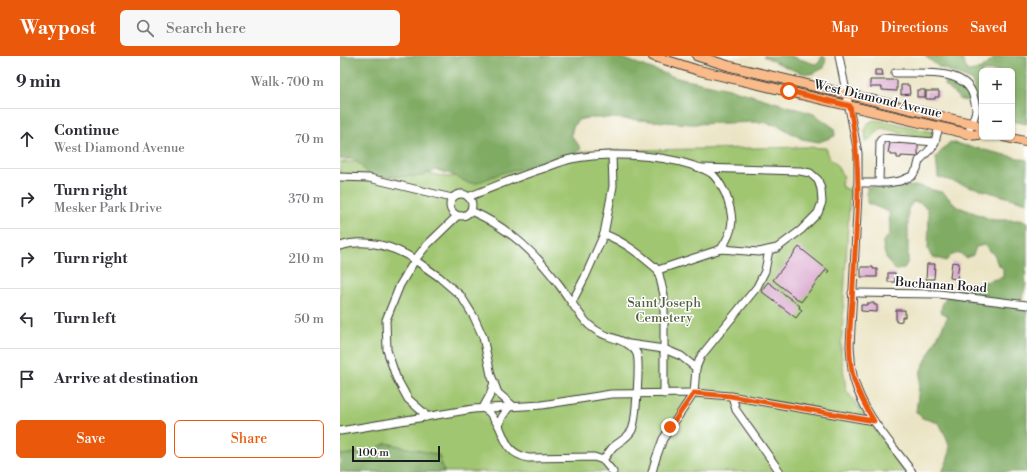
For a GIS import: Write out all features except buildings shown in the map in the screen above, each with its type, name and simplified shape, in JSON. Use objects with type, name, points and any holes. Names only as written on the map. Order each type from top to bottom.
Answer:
[{"type":"main road","name":"West Diamond Avenue","points":[[653,56],[697,70],[968,134],[979,134]]},
{"type":"main road","name":"West Diamond Avenue","points":[[697,56],[759,74],[972,121],[979,126]]},
{"type":"main road","points":[[1015,139],[1027,142]]},
{"type":"street","points":[[839,56],[857,147],[858,183],[850,346],[852,369],[859,394],[874,421],[912,472]]},
{"type":"street","points":[[895,73],[944,74],[963,81],[969,86],[975,101],[976,110],[968,134]]},
{"type":"street","points":[[858,183],[900,181],[912,176],[917,169],[919,161],[931,149],[935,142],[939,127]]},
{"type":"street","points":[[879,182],[880,141],[883,138],[935,142]]},
{"type":"street","points":[[468,197],[570,159],[599,155],[656,156],[701,168],[711,173],[721,184],[729,204],[732,224],[729,237],[721,249]]},
{"type":"street","points":[[572,302],[604,234],[613,186],[612,155]]},
{"type":"street","points":[[658,270],[721,249],[759,252],[777,248],[801,230],[818,213],[822,202],[821,189],[818,180],[810,173],[800,171],[701,168]]},
{"type":"street","points":[[340,177],[369,178],[452,198]]},
{"type":"street","points":[[458,194],[468,197],[472,204],[470,211],[465,216],[457,216],[454,214],[450,208],[452,198],[458,194]]},
{"type":"street","points":[[470,211],[501,227],[540,259],[587,323],[598,332],[629,344],[664,349],[681,356],[696,368]]},
{"type":"street","points":[[426,417],[424,413],[408,399],[396,377],[387,350],[386,320],[400,285],[415,260],[426,246],[457,216]]},
{"type":"street","points":[[604,234],[618,240],[638,252],[658,270],[664,295],[664,394]]},
{"type":"street","points":[[340,246],[363,242],[384,246],[406,254],[439,277],[461,296],[474,317],[483,337],[498,393],[511,406]]},
{"type":"street","points":[[652,472],[663,439],[694,393],[696,368],[701,356],[757,287],[766,271],[769,250]]},
{"type":"street","name":"Buchanan Road","points":[[852,293],[939,294],[1027,305]]},
{"type":"street","points":[[603,460],[613,447],[624,439],[632,430],[635,419],[638,371],[637,355],[629,344]]},
{"type":"street","points":[[483,408],[490,395],[494,382]]},
{"type":"street","points":[[340,431],[483,408],[542,405],[611,394],[636,395],[694,393],[732,396],[874,421]]},
{"type":"street","points":[[732,396],[736,410],[780,472]]},
{"type":"street","points":[[499,426],[502,417],[511,406]]},
{"type":"street","points":[[483,408],[489,412],[499,426],[510,450],[518,455],[528,458],[594,457],[603,460],[613,472]]},
{"type":"green space","points":[[340,56],[616,56],[677,78],[734,90],[814,114],[834,128],[835,136],[819,142],[802,139],[779,126],[762,122],[691,124],[612,118],[587,118],[578,120],[573,127],[571,135],[581,148],[576,155],[501,173],[477,183],[468,183],[453,175],[437,170],[420,176],[377,177],[368,174],[357,161],[340,159]]},
{"type":"green space","points":[[763,56],[790,56],[815,64],[819,63],[822,56],[826,58],[824,68],[815,73],[809,74],[791,69]]},
{"type":"green space","points":[[925,56],[949,56],[962,58],[967,71],[979,69],[979,104],[978,102],[961,100],[944,84],[947,81],[953,82],[971,94],[974,87],[971,80],[939,67]]},
{"type":"green space","points":[[1000,56],[1027,56],[1027,124],[1015,122],[1015,68],[982,68],[994,58]]},
{"type":"green space","points":[[874,120],[890,122],[932,132],[933,136],[931,138],[924,138],[882,128],[866,143],[865,129],[868,123]]},
{"type":"green space","points":[[950,142],[1027,160],[1027,203],[938,177],[936,157]]},
{"type":"green space","name":"Saint Joseph Cemetery","points":[[808,147],[826,148],[830,159],[836,164],[844,176],[841,183],[842,187],[850,190],[841,351],[846,390],[906,472],[346,472],[340,460],[340,162],[362,162],[398,167],[447,177],[471,175],[588,151]]},
{"type":"green space","points":[[919,186],[944,193],[956,206],[993,220],[1019,220],[1027,222],[1027,267],[1025,269],[1026,285],[1021,301],[1023,310],[1027,311],[1027,472],[942,472],[949,452],[946,436],[939,423],[922,418],[916,412],[921,370],[948,316],[941,312],[944,300],[953,291],[1003,277],[1003,269],[997,263],[995,256],[984,245],[976,247],[973,255],[966,258],[960,253],[951,255],[946,261],[931,256],[928,249],[929,216],[927,208],[920,203],[913,202],[908,209],[908,261],[904,269],[896,270],[890,264],[886,257],[883,245],[883,241],[890,235],[889,212],[867,203],[867,187]]},
{"type":"green space","points":[[386,443],[439,455],[443,470],[445,472],[340,472],[340,455],[372,451]]},
{"type":"route","points":[[670,427],[694,393],[730,396],[874,421],[859,394],[851,363],[850,346],[858,189],[858,153],[850,106],[789,91]]}]
